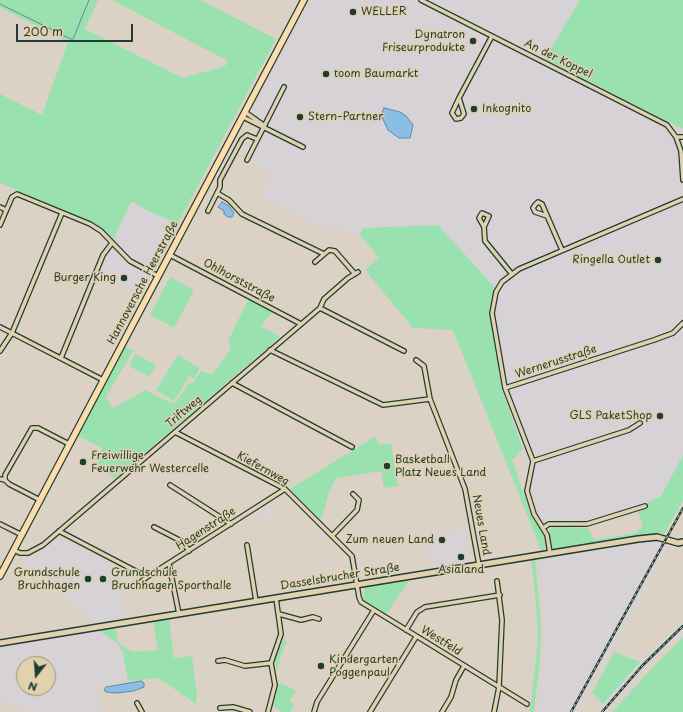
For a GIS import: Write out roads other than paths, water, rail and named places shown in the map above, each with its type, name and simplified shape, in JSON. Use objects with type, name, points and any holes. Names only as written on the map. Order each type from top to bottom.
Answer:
[{"type":"main road","name":"Hannoversche Heerstraße","points":[[0,576],[304,0]]},
{"type":"street","name":"An der Koppel","points":[[421,0],[667,125],[676,137]]},
{"type":"street","points":[[459,98],[464,114],[461,118],[456,119],[452,113],[459,98],[492,36]]},
{"type":"street","points":[[247,160],[284,87]]},
{"type":"street","points":[[244,115],[303,147]]},
{"type":"street","points":[[208,211],[220,187],[220,180],[244,136],[247,135],[257,139]]},
{"type":"street","points":[[683,137],[676,137],[681,151],[683,180]]},
{"type":"street","points":[[217,193],[230,200],[242,214],[324,254],[315,262]]},
{"type":"street","points":[[0,225],[14,195],[17,194],[90,224],[101,231],[130,262],[158,276]]},
{"type":"street","points":[[505,388],[492,313],[493,304],[502,282],[511,273],[683,199]]},
{"type":"street","points":[[0,207],[6,210]]},
{"type":"street","points":[[0,351],[12,334],[62,213]]},
{"type":"street","points":[[547,216],[562,250]]},
{"type":"street","points":[[484,227],[485,241],[511,273]]},
{"type":"street","points":[[61,358],[103,255],[112,243]]},
{"type":"street","name":"Triftweg","points":[[14,550],[23,554],[35,550],[59,531],[320,308],[324,299],[357,273],[335,251],[329,250],[324,254]]},
{"type":"street","name":"Ohlhorststraße","points":[[170,255],[300,324]]},
{"type":"street","points":[[320,308],[404,350]]},
{"type":"street","name":"Wernerusstraße","points":[[550,553],[547,535],[534,514],[527,491],[532,461],[505,388],[654,340],[673,333],[683,323]]},
{"type":"street","points":[[0,328],[103,380]]},
{"type":"street","points":[[270,350],[383,405],[430,399]]},
{"type":"street","name":"Neues Land","points":[[416,360],[424,366],[430,399],[466,489],[479,565]]},
{"type":"street","points":[[232,383],[352,447]]},
{"type":"street","points":[[532,461],[629,430],[640,422]]},
{"type":"street","points":[[5,480],[5,475],[32,428],[38,428],[69,444]]},
{"type":"street","name":"Kiefernweg","points":[[175,432],[285,489],[352,556],[356,585]]},
{"type":"street","points":[[0,479],[5,480],[9,484],[40,500]]},
{"type":"street","points":[[170,485],[231,524]]},
{"type":"street","name":"Hagenstraße","points":[[137,586],[147,577],[285,489]]},
{"type":"street","points":[[332,536],[357,510],[359,500],[353,494]]},
{"type":"street","points":[[543,528],[549,524],[587,524],[645,506]]},
{"type":"street","points":[[0,524],[22,535]]},
{"type":"street","points":[[154,527],[183,542],[189,551]]},
{"type":"street","points":[[59,531],[147,577]]},
{"type":"street","name":"Dasselsbrucher Straße","points":[[0,643],[550,553],[657,537],[678,544],[683,542]]},
{"type":"street","points":[[247,545],[256,601]]},
{"type":"street","points":[[169,564],[179,614]]},
{"type":"street","points":[[494,712],[499,687],[502,620],[497,581]]},
{"type":"street","name":"Westfeld","points":[[356,585],[361,602],[527,704]]},
{"type":"street","points":[[406,630],[417,612],[425,607],[500,595]]},
{"type":"street","points":[[268,712],[275,685],[271,663],[281,634],[276,598]]},
{"type":"street","points":[[314,712],[317,702],[374,610]]},
{"type":"street","points":[[279,614],[300,620],[313,617],[319,619]]},
{"type":"street","points":[[370,712],[416,637]]},
{"type":"street","points":[[218,661],[225,660],[245,666],[271,663]]},
{"type":"street","points":[[442,712],[451,697],[456,680],[464,666]]},
{"type":"street","points":[[137,703],[142,712]]},
{"type":"street","points":[[220,708],[233,707],[250,712]]},
{"type":"water","points":[[384,108],[400,112],[406,116],[413,125],[410,138],[399,138],[388,130],[381,115]]},
{"type":"water","points":[[222,202],[229,206],[234,213],[232,217],[228,217],[224,214],[224,211],[218,207]]},
{"type":"water","points":[[141,681],[144,683],[144,687],[134,691],[117,693],[106,692],[104,690],[106,687]]},
{"type":"waterway","points":[[0,4],[73,39],[89,0]]},
{"type":"railway","points":[[571,712],[683,508]]},
{"type":"railway","points":[[602,712],[642,666],[683,626]]},
{"type":"place","name":"WELLER","points":[[353,12]]},
{"type":"place","name":"Dynatron Friseurprodukte","points":[[473,41]]},
{"type":"place","name":"toom Baumarkt","points":[[326,74]]},
{"type":"place","name":"Inkognito","points":[[474,109]]},
{"type":"place","name":"Stern-Partner","points":[[300,117]]},
{"type":"place","name":"Ringella Outlet","points":[[658,260]]},
{"type":"place","name":"Burger King","points":[[124,278]]},
{"type":"place","name":"GLS PaketShop","points":[[660,416]]},
{"type":"place","name":"Freiwillige Feuerwehr Westercelle","points":[[83,462]]},
{"type":"place","name":"Basketball Platz Neues Land","points":[[387,466]]},
{"type":"place","name":"Zum neuen Land","points":[[442,540]]},
{"type":"place","name":"Asialand","points":[[461,557]]},
{"type":"place","name":"Grundschule Bruchhagen","points":[[88,579]]},
{"type":"place","name":"Grundschule Bruchhagen Sporthalle","points":[[103,579]]},
{"type":"place","name":"Kindergarten Poggenpaul","points":[[321,666]]}]
